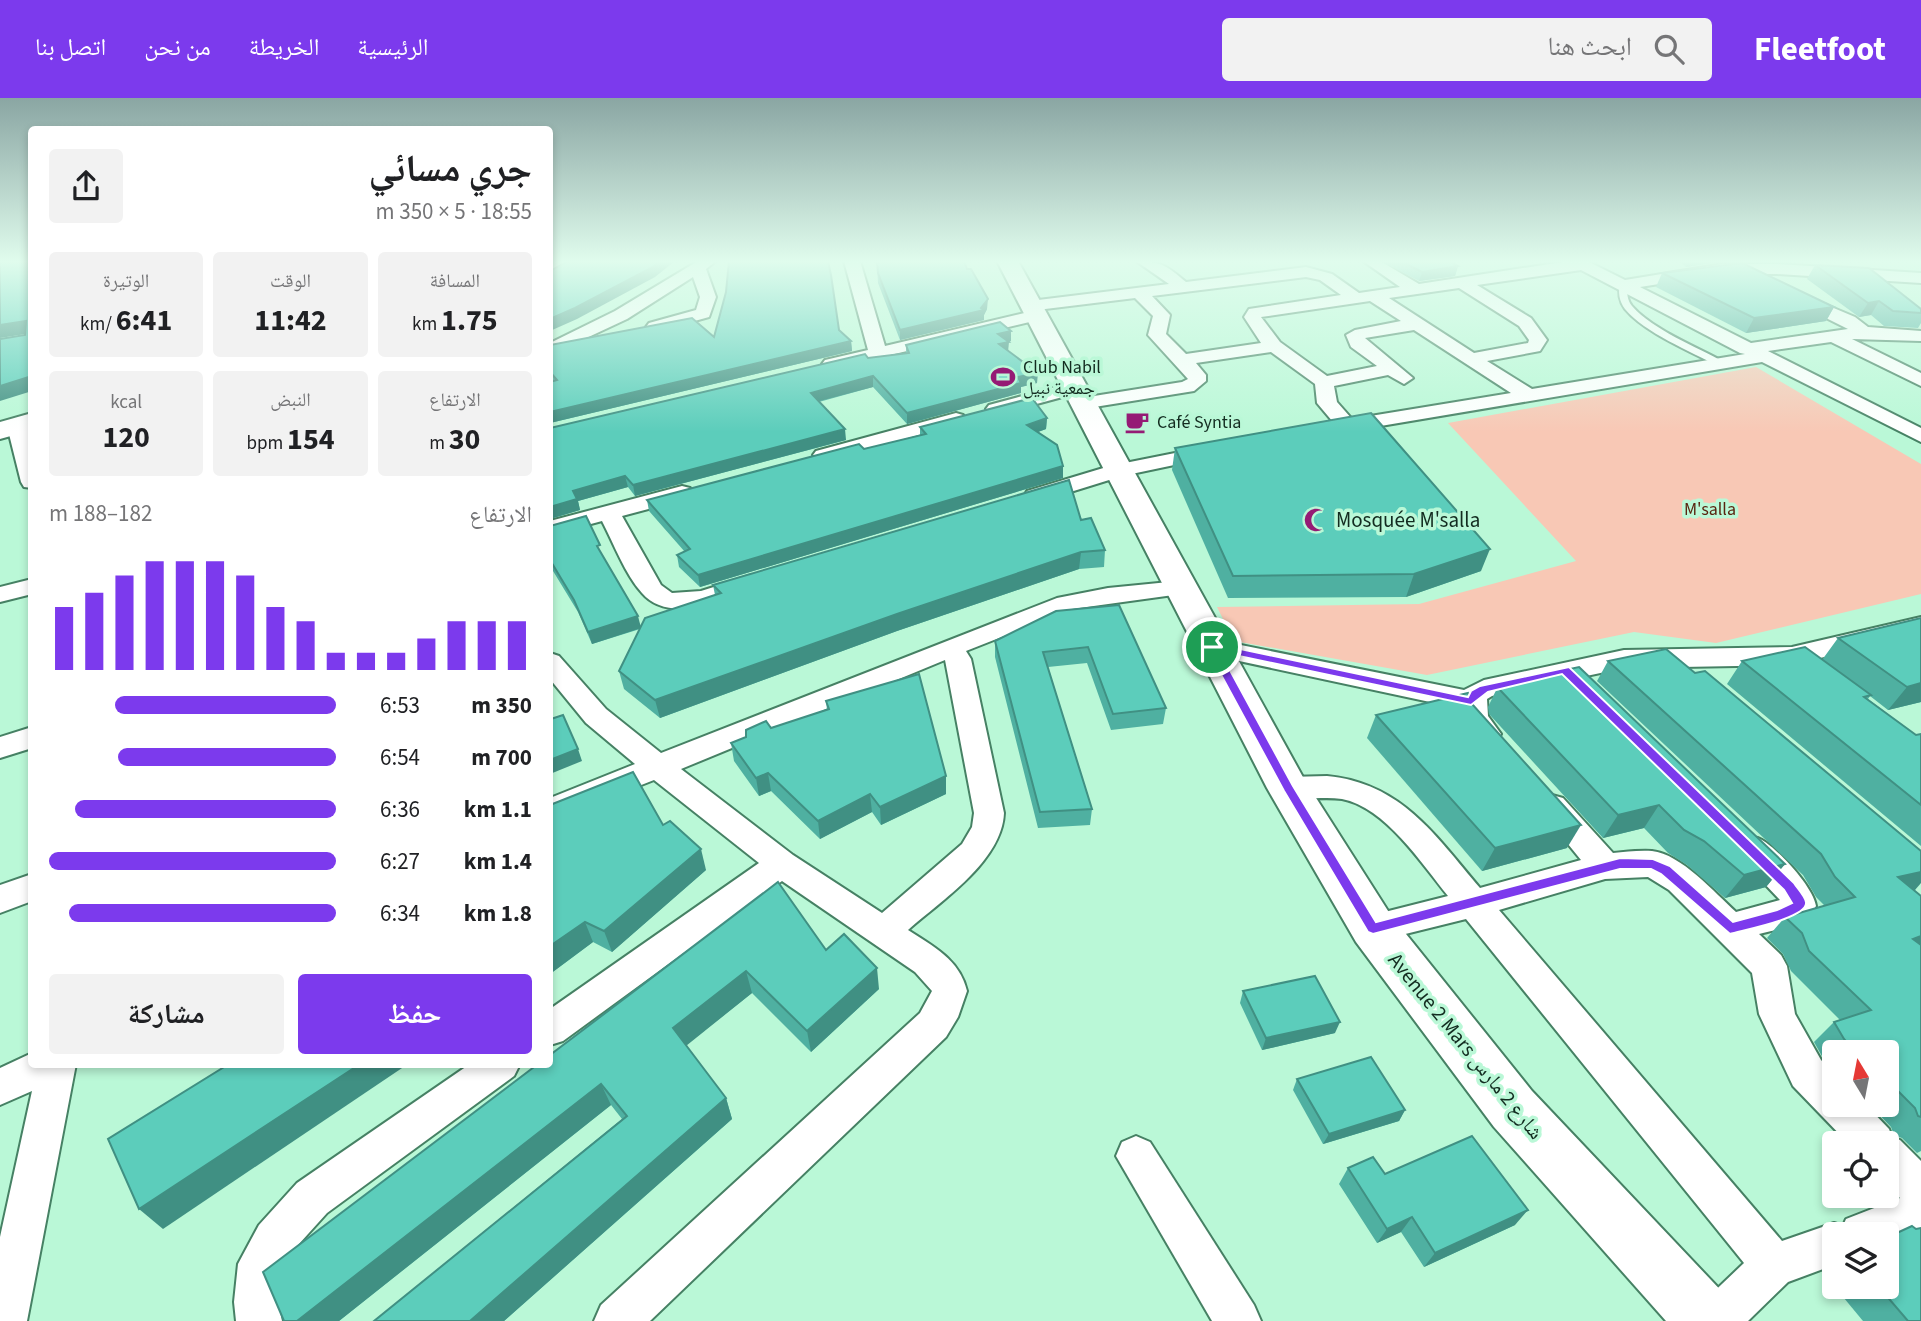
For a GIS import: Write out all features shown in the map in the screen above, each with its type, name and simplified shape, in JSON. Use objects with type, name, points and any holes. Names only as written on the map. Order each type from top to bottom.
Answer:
[{"type":"main road","name":"Avenue 2 Mars شارع 2 مارس","points":[[1037,318],[1288,788],[1373,928],[1513,1110],[1707,1321]]},
{"type":"street","points":[[554,348],[615,318]]},
{"type":"street","points":[[554,348],[690,318]]},
{"type":"street","points":[[868,318],[878,352]]},
{"type":"street","points":[[813,369],[1003,318]]},
{"type":"street","points":[[797,461],[1078,396],[1194,385],[1197,375],[1157,335],[1162,318]]},
{"type":"street","points":[[1253,318],[1274,345],[1324,388],[1327,403],[1347,426]]},
{"type":"street","points":[[1407,318],[1529,397]]},
{"type":"street","points":[[1469,359],[1534,347],[1538,340],[1531,328],[1520,318]]},
{"type":"street","points":[[1686,318],[1920,434]]},
{"type":"street","points":[[1842,318],[1863,332]]},
{"type":"street","points":[[1324,388],[1398,373],[1357,342],[1355,335],[1416,324]]},
{"type":"street","points":[[1320,431],[1721,364],[1753,353],[1863,332],[1921,336]]},
{"type":"street","points":[[1833,337],[1921,380]]},
{"type":"street","points":[[1183,360],[1274,345]]},
{"type":"street","points":[[17,434],[28,469]]},
{"type":"street","points":[[1015,502],[1118,471],[1227,449]]},
{"type":"street","points":[[553,527],[703,487]]},
{"type":"street","points":[[609,513],[651,589],[668,600],[705,596],[769,578]]},
{"type":"street","points":[[0,595],[28,587]]},
{"type":"street","points":[[553,809],[1066,603],[1108,595],[1179,588]]},
{"type":"street","points":[[1495,743],[1474,719],[1471,701],[1475,694],[1484,689],[1624,659],[1672,656],[1792,656],[1921,625]]},
{"type":"street","points":[[883,932],[973,853],[988,829],[989,813],[958,659],[951,647]]},
{"type":"street","points":[[1212,647],[1471,701]]},
{"type":"street","points":[[1672,656],[1703,683]]},
{"type":"street","points":[[1792,656],[1825,680]]},
{"type":"street","points":[[553,666],[596,716],[782,864],[927,961],[946,979],[951,994],[933,1026],[617,1321]]},
{"type":"street","points":[[1565,670],[1593,697]]},
{"type":"street","points":[[0,748],[28,738]]},
{"type":"street","points":[[1532,784],[1605,866]]},
{"type":"street","points":[[1288,788],[1329,785],[1345,787],[1389,808],[1413,831],[1774,1265]]},
{"type":"street","points":[[1727,827],[1795,894],[1799,906],[1780,915],[1730,928]]},
{"type":"street","points":[[553,1028],[782,864]]},
{"type":"street","points":[[1373,928],[1472,904],[1605,866],[1653,864],[1665,870],[1769,966],[1777,1014],[1807,1073],[1822,1088]]},
{"type":"street","points":[[0,899],[28,888]]},
{"type":"street","points":[[0,1087],[40,1068]]},
{"type":"street","points":[[4,1321],[56,1068]]},
{"type":"street","points":[[259,1321],[256,1302],[260,1264],[274,1240],[312,1198],[495,1068]]},
{"type":"street","points":[[1850,1117],[1864,1131]]},
{"type":"street","points":[[1136,1156],[1238,1321]]},
{"type":"street","points":[[1899,1167],[1921,1190]]},
{"type":"street","points":[[1894,1222],[1921,1212]]},
{"type":"street","points":[[1716,1321],[1774,1265],[1822,1248]]},
{"type":"lane","points":[[1641,318],[1721,364]]},
{"type":"green space","name":"M'salla","points":[[1756,367],[1921,464],[1921,594],[1716,643],[1634,632],[1427,675],[1234,641],[1217,607],[1419,604],[1576,561],[1448,423]]},
{"type":"building","points":[[0,318],[28,318],[28,377],[0,386],[0,339],[25,335],[26,321],[0,325]]},
{"type":"building","points":[[692,318],[714,337],[719,318],[837,318],[839,330],[851,341],[553,411],[553,381],[557,380],[553,375],[553,344]]},
{"type":"building","points":[[895,318],[950,318],[900,330]]},
{"type":"building","points":[[1000,322],[1011,331],[998,334],[1009,342],[999,344],[1038,373],[1018,377],[1021,383],[907,413],[873,376],[811,393],[845,429],[633,485],[625,476],[573,491],[577,499],[553,506],[553,427],[865,354],[868,358],[909,353],[906,345]]},
{"type":"building","points":[[1032,398],[1047,418],[1027,425],[1057,445],[1063,466],[698,575],[677,555],[690,549],[647,500],[859,444],[864,449],[926,434],[920,427]]},
{"type":"building","name":"Mosquée M'salla","points":[[1371,413],[1490,549],[1414,574],[1233,576],[1175,448]]},
{"type":"building","points":[[1069,480],[1081,520],[1091,518],[1105,550],[1081,552],[655,700],[619,671],[645,618],[721,593],[713,585]]},
{"type":"building","points":[[586,516],[600,545],[597,546],[638,616],[588,632],[574,600],[553,565],[553,525]]},
{"type":"building","points":[[1119,605],[1166,708],[1113,714],[1088,647],[1043,652],[1092,809],[1040,812],[995,641],[1056,611]]},
{"type":"building","points":[[1921,618],[1921,683],[1907,687],[1838,638]]},
{"type":"building","points":[[1805,647],[1871,695],[1864,697],[1916,735],[1921,734],[1921,805],[1742,661]]},
{"type":"building","points":[[1666,649],[1695,673],[1705,671],[1921,851],[1921,872],[1898,877],[1921,896],[1921,936],[1913,939],[1921,945],[1921,1117],[1899,1092],[1899,1040],[1845,1040],[1834,1022],[1871,1010],[1809,951],[1802,933],[1785,917],[1855,897],[1835,877],[1821,854],[1608,661]]},
{"type":"building","points":[[1579,667],[1785,864],[1744,875],[1704,841],[1684,830],[1659,805],[1618,815],[1500,690],[1499,684]]},
{"type":"building","points":[[919,674],[946,776],[880,807],[870,794],[818,821],[768,773],[756,778],[731,743],[746,737],[746,730],[766,721],[771,728],[829,709],[826,701]]},
{"type":"building","points":[[1468,693],[1472,704],[1581,825],[1495,848],[1376,715]]},
{"type":"building","points":[[563,715],[578,749],[553,759],[553,718]]},
{"type":"building","points":[[633,772],[663,825],[670,821],[701,849],[604,931],[585,922],[553,944],[553,804]]},
{"type":"building","points":[[778,882],[826,950],[844,934],[877,968],[807,1031],[746,971],[673,1028],[726,1098],[470,1321],[374,1321],[627,1116],[601,1084],[297,1321],[284,1321],[263,1272],[533,1068],[553,1068],[553,1053]]},
{"type":"building","points":[[1315,976],[1340,1022],[1266,1038],[1243,991]]},
{"type":"building","points":[[1371,1057],[1405,1110],[1329,1134],[1297,1079]]},
{"type":"building","points":[[223,1068],[354,1068],[139,1209],[108,1139]]},
{"type":"building","points":[[1472,1136],[1528,1210],[1435,1253],[1412,1217],[1387,1229],[1348,1168],[1373,1157],[1385,1174]]},
{"type":"building","points":[[1912,1226],[1921,1228],[1921,1321],[1908,1321],[1889,1299],[1899,1299],[1899,1232]]},
{"type":"place","name":"Club Nabil جمعية نبيل","points":[[1003,377]]},
{"type":"place","name":"Café Syntia","points":[[1137,422]]},
{"type":"place","name":"Mosquée M'salla","points":[[1316,520]]},
{"type":"route","points":[[1212,647],[1471,701],[1475,694],[1484,689],[1565,670],[1789,886],[1799,906],[1780,915],[1730,928],[1681,881],[1665,870],[1653,864],[1634,863],[1605,866],[1472,904],[1373,928],[1288,788],[1212,647]]}]
